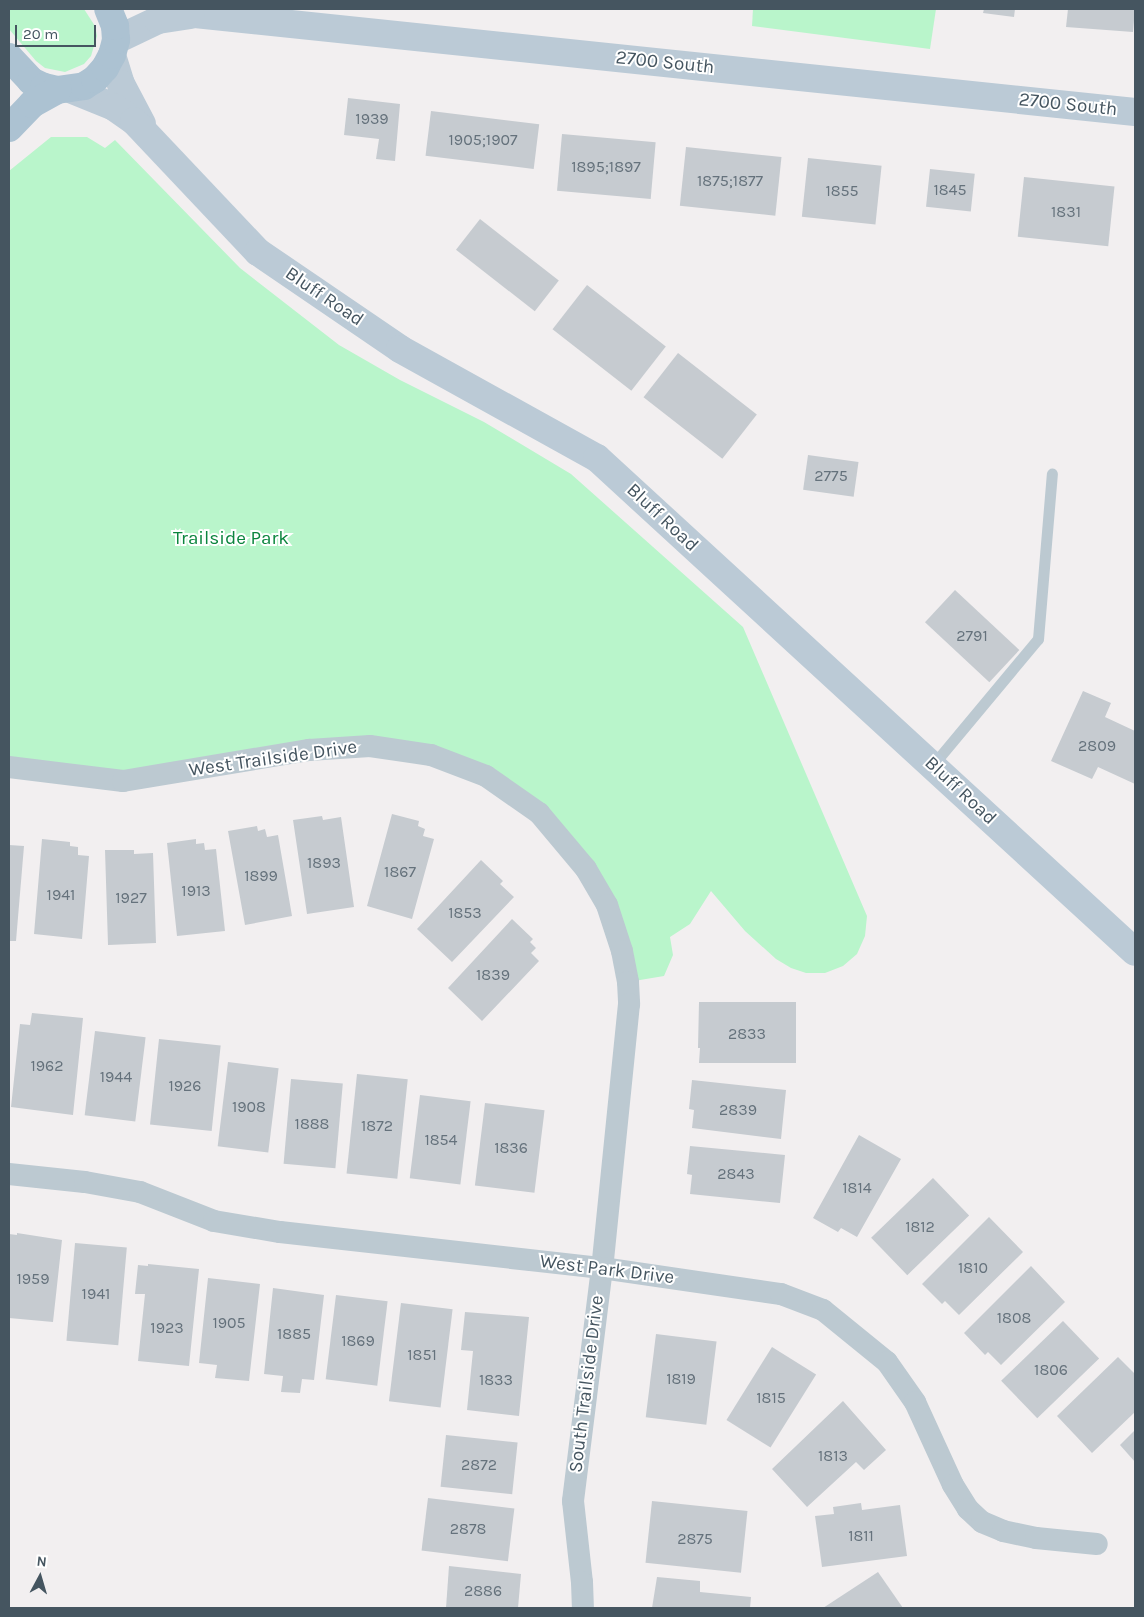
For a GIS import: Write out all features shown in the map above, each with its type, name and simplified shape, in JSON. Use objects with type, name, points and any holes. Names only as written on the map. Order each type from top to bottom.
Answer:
[{"type":"main road","points":[[9,128],[32,104],[64,90],[84,86],[106,68],[114,48],[115,26],[108,9]]},
{"type":"main road","name":"2700 South","points":[[168,9],[195,14],[1135,112]]},
{"type":"main road","name":"2700 South","points":[[114,48],[158,20],[195,14]]},
{"type":"main road","name":"Bluff Road","points":[[114,48],[129,103],[151,137]]},
{"type":"main road","points":[[9,57],[31,81],[44,87],[64,90]]},
{"type":"main road","name":"Bluff Road","points":[[64,90],[114,107],[134,121],[258,252],[400,349],[597,458],[1135,952]]},
{"type":"street","name":"West Trailside Drive","points":[[9,767],[124,781],[326,749],[370,746],[431,755],[486,776],[539,813],[586,869],[607,905],[622,951]]},
{"type":"street","name":"South Trailside Drive","points":[[583,1608],[582,1582],[572,1501],[602,1268],[629,1004],[628,982],[622,951]]},
{"type":"street","name":"West Park Drive","points":[[9,1174],[85,1182],[140,1192],[214,1221],[280,1232],[602,1268],[781,1294],[823,1310],[887,1362],[915,1402],[952,1485],[968,1508],[982,1522],[1003,1531],[1036,1538],[1097,1544]]},
{"type":"lane","points":[[932,766],[1038,639],[1052,474]]},
{"type":"green space","points":[[9,9],[84,9],[95,26],[97,36],[91,56],[84,64],[65,72],[45,68],[36,61],[9,29]]},
{"type":"green space","points":[[753,9],[936,9],[930,49],[752,26]]},
{"type":"green space","name":"Trailside Park","points":[[51,137],[87,137],[105,148],[115,140],[240,268],[339,345],[400,380],[484,422],[571,474],[743,627],[867,916],[865,936],[857,954],[843,966],[825,973],[806,973],[791,968],[776,959],[745,931],[711,891],[690,924],[670,937],[673,955],[664,976],[628,982],[586,869],[486,776],[370,746],[166,775],[9,767],[9,171]]},
{"type":"building","points":[[984,9],[1015,9],[1014,17],[983,13]]},
{"type":"building","points":[[1068,9],[1135,9],[1133,32],[1066,27]]},
{"type":"building","points":[[348,98],[400,104],[395,161],[376,159],[379,139],[344,135]]},
{"type":"building","points":[[431,111],[539,124],[534,169],[426,156]]},
{"type":"building","points":[[562,134],[656,142],[651,199],[557,191]]},
{"type":"building","points":[[686,147],[781,157],[775,216],[680,206]]},
{"type":"building","points":[[808,158],[882,166],[875,224],[802,217]]},
{"type":"building","points":[[930,169],[975,174],[971,211],[926,207]]},
{"type":"building","points":[[1024,177],[1115,187],[1108,246],[1018,237]]},
{"type":"building","points":[[480,219],[559,281],[535,311],[456,250]]},
{"type":"building","points":[[587,285],[666,347],[631,391],[553,329]]},
{"type":"building","points":[[678,353],[757,415],[722,459],[644,397]]},
{"type":"building","points":[[808,455],[859,462],[854,497],[803,490]]},
{"type":"building","points":[[955,590],[1019,650],[989,682],[925,622]]},
{"type":"building","points":[[1083,691],[1111,703],[1105,717],[1135,731],[1135,784],[1098,767],[1092,779],[1051,761]]},
{"type":"building","points":[[392,814],[419,821],[418,826],[425,829],[423,836],[434,839],[412,919],[367,906]]},
{"type":"building","points":[[322,816],[323,820],[341,817],[354,907],[307,914],[293,820]]},
{"type":"building","points":[[257,826],[258,831],[265,829],[267,837],[278,835],[292,916],[245,925],[228,831]]},
{"type":"building","points":[[42,839],[70,842],[70,846],[78,847],[78,855],[89,856],[82,939],[34,934]]},
{"type":"building","points":[[196,839],[196,844],[204,843],[205,850],[216,849],[225,931],[177,936],[167,843]]},
{"type":"building","points":[[9,845],[24,846],[16,941],[9,941]]},
{"type":"building","points":[[105,850],[134,850],[134,854],[153,853],[156,943],[108,945]]},
{"type":"building","points":[[481,860],[503,881],[500,884],[514,897],[452,962],[417,929]]},
{"type":"building","points":[[512,919],[533,939],[530,942],[536,948],[531,953],[539,961],[482,1021],[448,988]]},
{"type":"building","points":[[699,1002],[796,1002],[796,1063],[699,1063]]},
{"type":"building","points":[[32,1013],[83,1018],[73,1115],[11,1107],[20,1024],[30,1025]]},
{"type":"building","points":[[95,1031],[146,1037],[135,1122],[85,1115]]},
{"type":"building","points":[[159,1039],[221,1045],[212,1131],[150,1125]]},
{"type":"building","points":[[228,1062],[279,1068],[268,1153],[218,1146]]},
{"type":"building","points":[[357,1074],[408,1079],[397,1179],[347,1173]]},
{"type":"building","points":[[291,1079],[343,1084],[335,1168],[284,1164]]},
{"type":"building","points":[[692,1080],[786,1090],[781,1139],[692,1128],[694,1110],[689,1109]]},
{"type":"building","points":[[420,1095],[471,1101],[460,1185],[410,1178]]},
{"type":"building","points":[[485,1103],[545,1110],[534,1193],[475,1185]]},
{"type":"building","points":[[859,1135],[901,1159],[857,1237],[841,1228],[838,1232],[813,1218]]},
{"type":"building","points":[[690,1146],[785,1155],[780,1203],[690,1194],[692,1175],[687,1174]]},
{"type":"building","points":[[933,1178],[969,1215],[907,1275],[871,1238]]},
{"type":"building","points":[[989,1217],[1023,1252],[959,1315],[945,1301],[942,1304],[922,1284]]},
{"type":"building","points":[[17,1233],[62,1240],[53,1322],[9,1318],[9,1234],[17,1235]]},
{"type":"building","points":[[75,1243],[127,1248],[118,1345],[66,1341]]},
{"type":"building","points":[[148,1264],[199,1269],[189,1366],[138,1361],[145,1294],[135,1294],[138,1265],[148,1266]]},
{"type":"building","points":[[1031,1266],[1065,1302],[1001,1365],[988,1352],[985,1355],[964,1333]]},
{"type":"building","points":[[208,1278],[260,1284],[249,1381],[215,1378],[217,1365],[199,1363]]},
{"type":"building","points":[[273,1288],[324,1295],[314,1380],[302,1379],[300,1393],[281,1392],[283,1376],[264,1374]]},
{"type":"building","points":[[336,1295],[388,1301],[377,1386],[326,1379]]},
{"type":"building","points":[[401,1303],[453,1309],[441,1408],[389,1401]]},
{"type":"building","points":[[465,1312],[529,1317],[519,1416],[467,1410],[473,1351],[461,1350]]},
{"type":"building","points":[[1063,1321],[1099,1358],[1037,1418],[1001,1381]]},
{"type":"building","points":[[656,1334],[717,1341],[706,1425],[646,1417]]},
{"type":"building","points":[[772,1347],[816,1375],[771,1447],[726,1420]]},
{"type":"building","points":[[1118,1357],[1135,1374],[1135,1412],[1092,1453],[1057,1416]]},
{"type":"building","points":[[843,1401],[886,1450],[864,1470],[856,1462],[807,1507],[772,1469]]},
{"type":"building","points":[[1135,1430],[1135,1462],[1120,1445]]},
{"type":"building","points":[[446,1435],[518,1443],[512,1494],[441,1487]]},
{"type":"building","points":[[428,1498],[514,1509],[508,1561],[422,1551]]},
{"type":"building","points":[[652,1501],[747,1511],[741,1573],[646,1563]]},
{"type":"building","points":[[861,1503],[862,1510],[900,1505],[907,1556],[822,1567],[815,1516],[834,1514],[833,1507]]},
{"type":"building","points":[[449,1566],[521,1574],[518,1608],[446,1608]]},
{"type":"building","points":[[878,1572],[903,1608],[823,1608]]},
{"type":"building","points":[[657,1577],[700,1581],[700,1592],[751,1597],[750,1608],[652,1608]]}]
